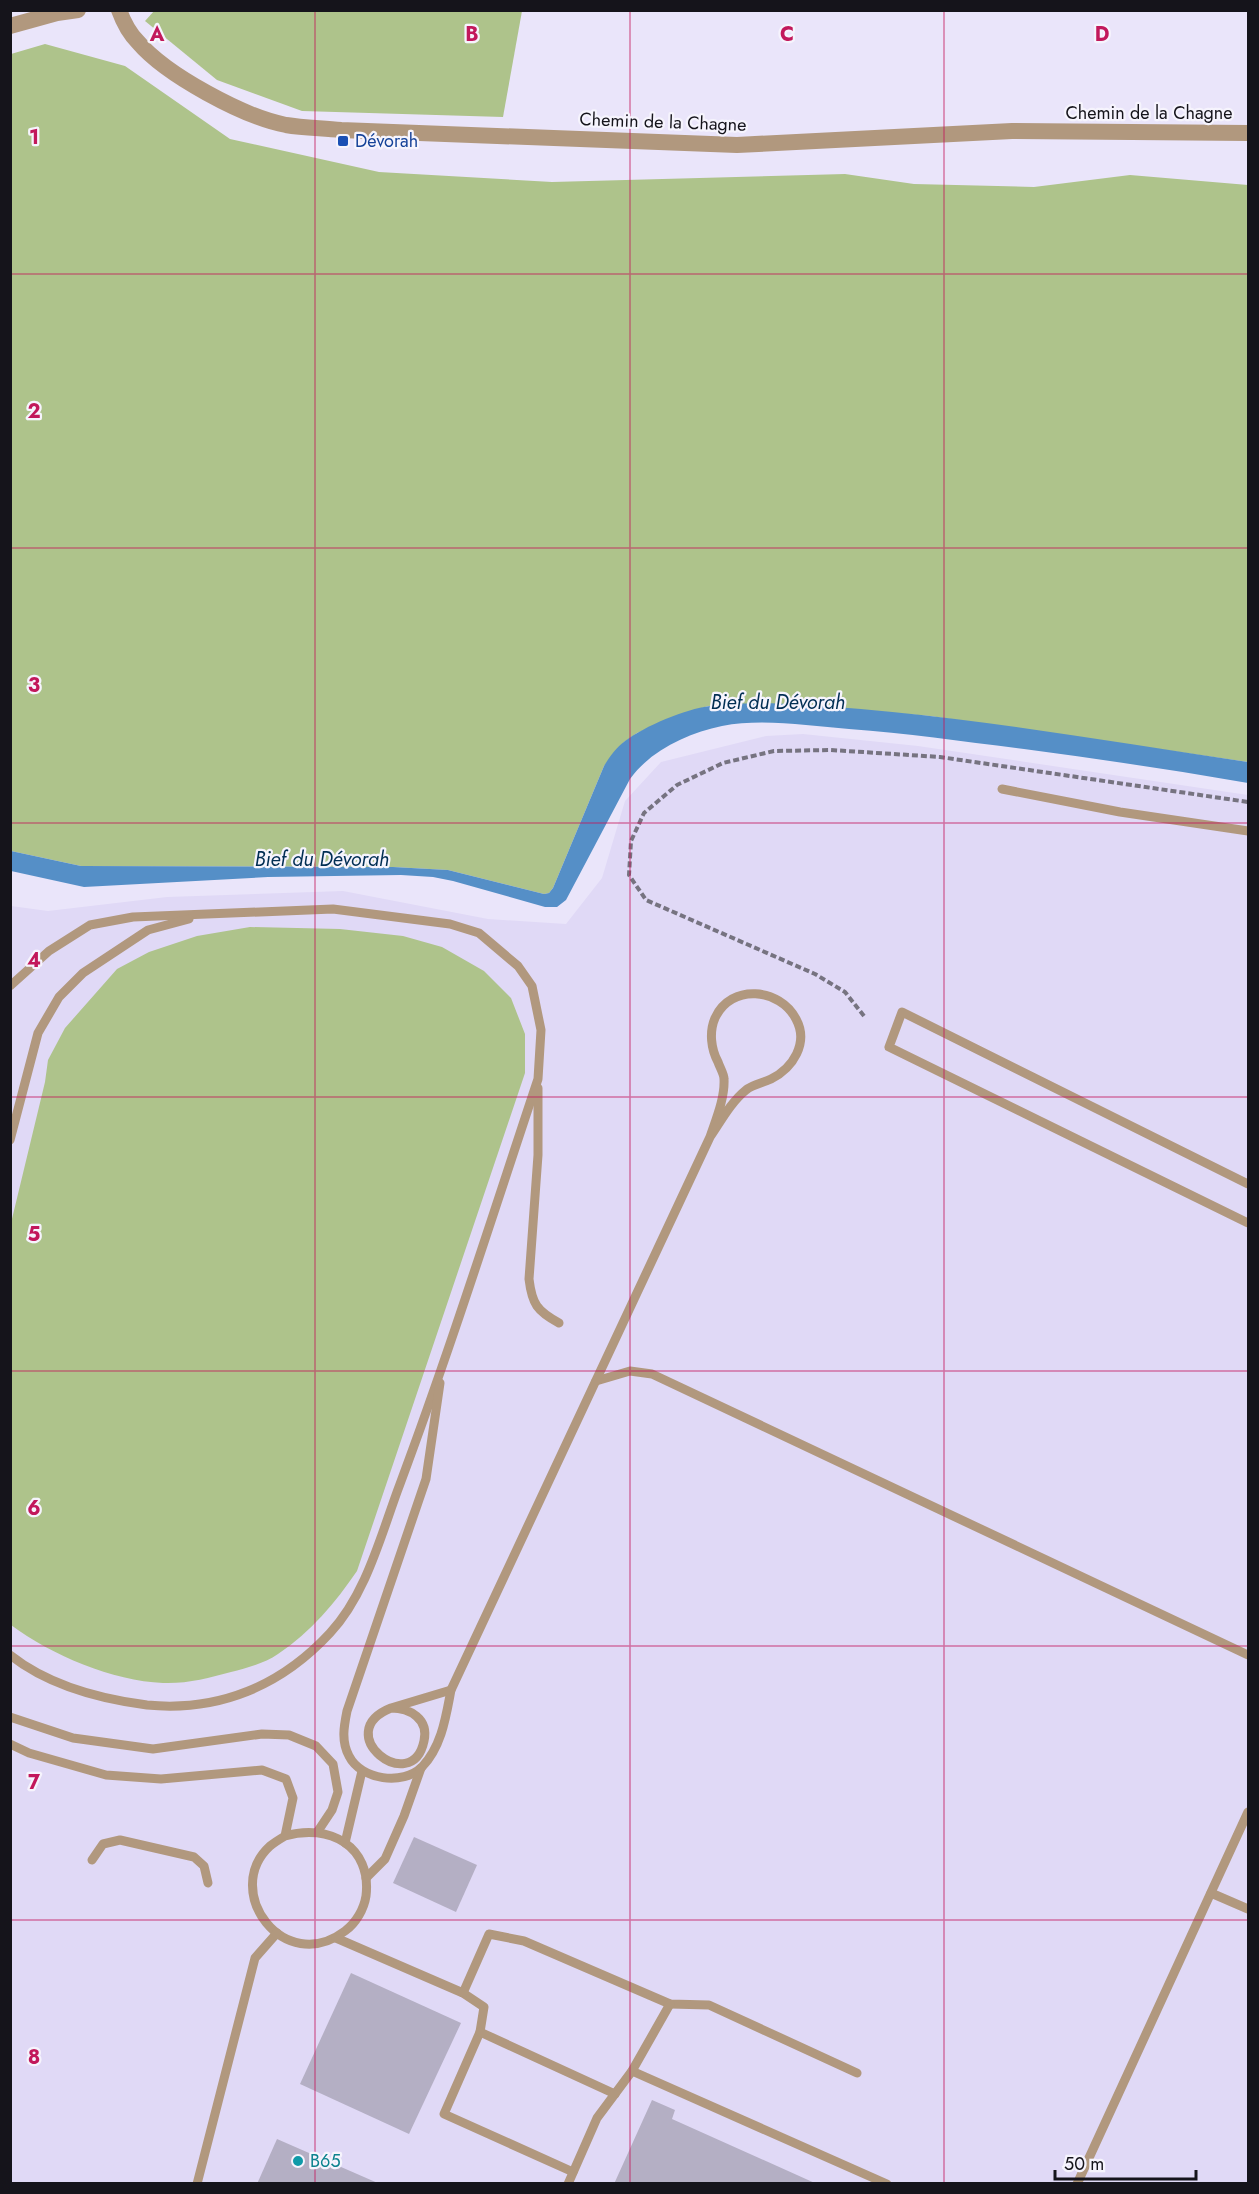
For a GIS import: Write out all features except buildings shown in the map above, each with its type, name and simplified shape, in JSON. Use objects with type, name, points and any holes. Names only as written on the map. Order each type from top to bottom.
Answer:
[{"type":"street","points":[[10,26],[57,13],[78,10]]},
{"type":"street","name":"Chemin de la Chagne","points":[[119,10],[137,42],[202,91],[240,110],[285,125],[341,130],[737,145],[1012,131],[1248,133]]},
{"type":"lane","points":[[1002,789],[1120,812],[1248,831]]},
{"type":"lane","points":[[10,986],[48,951],[90,925],[133,917],[333,909],[450,924],[479,933],[518,966],[532,986],[541,1030],[538,1079],[538,1155],[529,1279],[531,1299],[543,1314],[560,1323]]},
{"type":"lane","points":[[10,1140],[38,1033],[59,996],[83,973],[148,930],[206,915]]},
{"type":"lane","points":[[366,1878],[385,1858],[404,1816],[421,1768],[435,1749],[444,1724],[451,1690],[710,1137],[723,1093],[725,1077],[715,1056],[711,1038],[715,1018],[727,1002],[742,995],[758,993],[774,996],[788,1006],[797,1020],[801,1033],[798,1051],[787,1070],[770,1080],[748,1088],[736,1099],[710,1137]]},
{"type":"lane","points":[[1248,1184],[902,1012],[889,1047],[1248,1223]]},
{"type":"lane","points":[[10,1655],[24,1666],[88,1693],[126,1702],[160,1706],[205,1704],[237,1695],[274,1680],[304,1659],[332,1632],[352,1602],[376,1548],[414,1446],[538,1079]]},
{"type":"lane","points":[[421,1768],[403,1777],[381,1778],[362,1771],[349,1757],[343,1735],[347,1711],[426,1479],[444,1358]]},
{"type":"lane","points":[[596,1381],[630,1371],[652,1374],[677,1384],[1248,1655]]},
{"type":"lane","points":[[392,1708],[413,1711],[424,1726],[426,1736],[423,1747],[410,1761],[400,1763],[385,1761],[374,1752],[369,1741],[370,1726],[382,1711],[451,1690]]},
{"type":"lane","points":[[10,1717],[73,1738],[153,1749],[262,1734],[289,1735],[316,1746],[333,1764],[338,1792],[332,1810],[318,1831]]},
{"type":"lane","points":[[10,1744],[29,1754],[106,1776],[161,1779],[262,1770],[286,1779],[293,1797],[285,1836]]},
{"type":"lane","points":[[345,1842],[362,1771]]},
{"type":"lane","points":[[1077,2184],[1248,1812]]},
{"type":"lane","points":[[301,1831],[318,1831],[345,1842],[355,1853],[366,1878],[366,1898],[360,1914],[350,1928],[336,1938],[322,1943],[306,1944],[291,1941],[277,1934],[263,1920],[255,1902],[253,1882],[258,1863],[269,1847],[285,1836],[301,1831]]},
{"type":"lane","points":[[92,1860],[103,1844],[120,1840],[194,1857],[204,1866],[208,1883]]},
{"type":"lane","points":[[1211,1893],[1248,1909]]},
{"type":"lane","points":[[197,2184],[255,1958],[277,1934]]},
{"type":"lane","points":[[463,1993],[489,1934],[524,1941],[670,2004],[709,2005],[857,2073]]},
{"type":"lane","points":[[336,1938],[463,1993],[484,2007],[480,2032],[444,2114],[573,2172]]},
{"type":"lane","points":[[568,2184],[597,2118],[632,2071],[670,2004]]},
{"type":"lane","points":[[480,2032],[615,2094]]},
{"type":"lane","points":[[632,2071],[887,2184]]},
{"type":"path","points":[[864,1016],[845,992],[815,974],[646,900],[629,875],[631,841],[644,813],[677,785],[723,763],[774,751],[831,750],[940,757],[1248,802]]},
{"type":"shaded area","points":[[803,734],[918,746],[1248,795],[1248,2183],[11,2184],[11,906],[48,911],[167,897],[343,891],[488,919],[566,924],[602,878],[625,801],[661,762],[766,736]]},
{"type":"green space","points":[[155,10],[522,11],[503,117],[302,111],[217,80],[145,21]]},
{"type":"green space","points":[[45,44],[125,66],[230,139],[379,172],[552,182],[845,174],[914,184],[1034,187],[1130,175],[1248,185],[1248,762],[930,716],[783,704],[708,706],[637,733],[624,742],[604,766],[549,893],[544,894],[448,870],[393,867],[81,866],[11,851],[11,54]]},
{"type":"green space","points":[[250,927],[340,929],[403,936],[442,947],[484,971],[511,998],[525,1034],[525,1073],[357,1571],[312,1627],[267,1660],[243,1669],[180,1683],[144,1681],[103,1672],[63,1656],[11,1625],[11,1223],[45,1082],[48,1060],[65,1028],[117,969],[149,952],[197,936]]},
{"type":"water","points":[[766,703],[827,706],[948,718],[1248,762],[1248,783],[1108,761],[915,735],[786,723],[738,724],[709,729],[683,738],[648,759],[630,779],[566,900],[557,907],[545,907],[433,877],[401,875],[268,877],[84,887],[11,871],[11,851],[81,866],[393,867],[448,870],[544,894],[549,893],[604,766],[613,752],[622,744],[633,735],[677,714],[717,705]]},
{"type":"place","name":"Dévorah","points":[[343,141]]},
{"type":"place","name":"B65","points":[[298,2161]]},
{"type":"water label","name":"Bief du Dévorah","points":[[778,702]]},
{"type":"water label","name":"Bief du Dévorah","points":[[322,859]]}]
